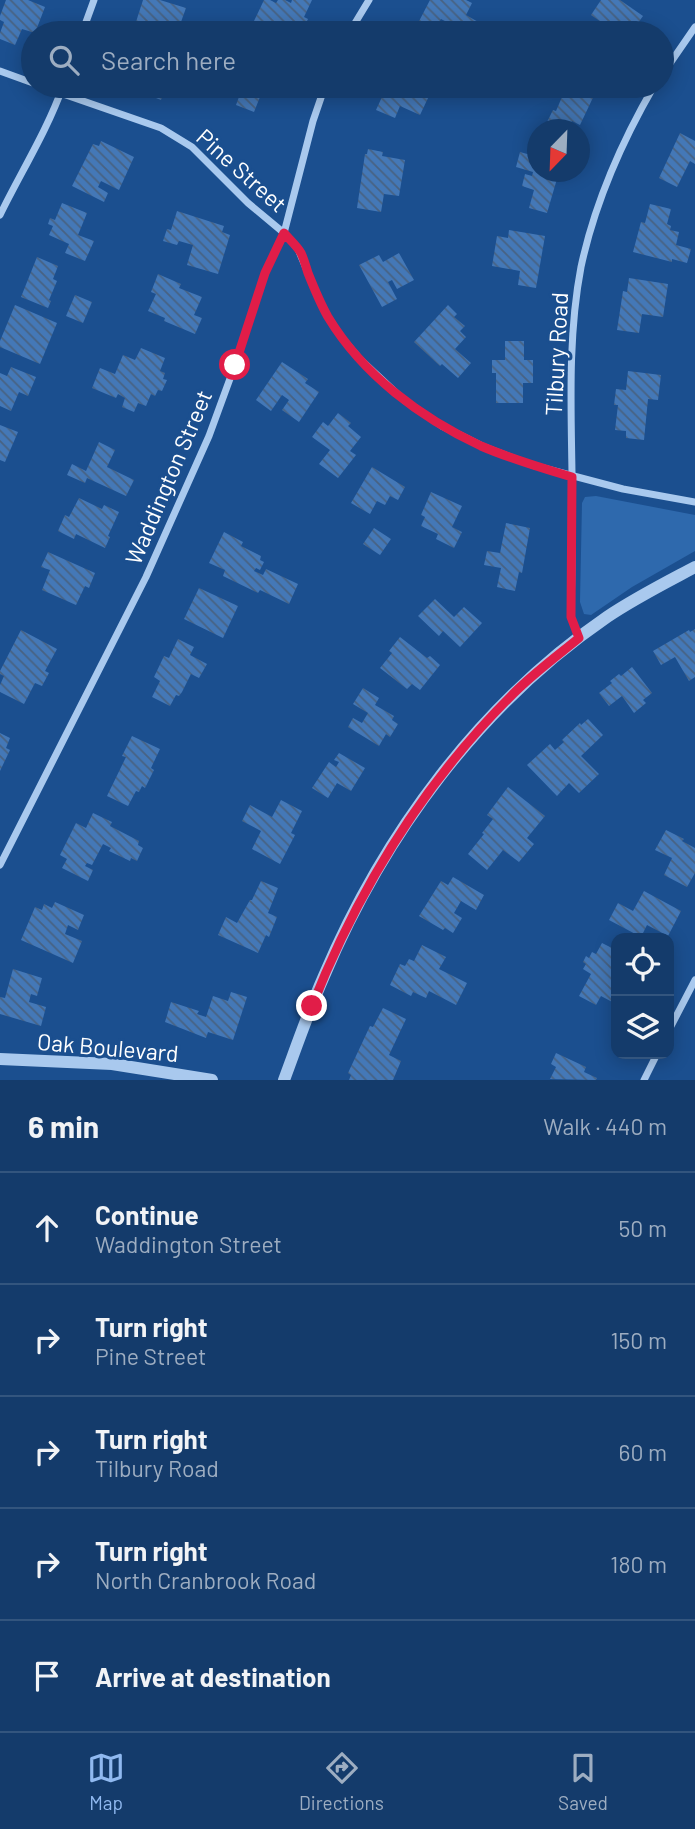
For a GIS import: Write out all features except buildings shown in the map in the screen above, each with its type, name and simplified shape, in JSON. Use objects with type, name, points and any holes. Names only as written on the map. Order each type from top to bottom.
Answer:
[{"type":"street","points":[[86,21],[94,0]]},
{"type":"street","points":[[356,21],[369,0]]},
{"type":"street","points":[[674,58],[695,27]]},
{"type":"street","points":[[0,71],[21,79]]},
{"type":"street","points":[[0,215],[40,140],[58,98]]},
{"type":"street","name":"Pine Street","points":[[84,98],[175,136],[192,147],[248,203],[284,233],[302,255],[328,317],[360,359],[404,400],[442,426],[532,466],[668,499],[695,502]]},
{"type":"street","name":"Waddington Street","points":[[0,865],[100,670],[178,508],[209,436],[265,273],[284,233],[321,98]]},
{"type":"street","name":"Tilbury Road","points":[[579,638],[571,617],[573,321],[582,264],[601,194],[612,165],[647,98]]},
{"type":"street","points":[[284,1080],[330,963],[369,884],[432,788],[484,724],[516,691],[579,638],[630,603],[695,567]]},
{"type":"street","points":[[674,1020],[695,980]]},
{"type":"street","name":"Oak Boulevard","points":[[0,1059],[113,1064],[212,1080]]},
{"type":"street","points":[[645,1080],[655,1059]]},
{"type":"shaded area","points":[[596,496],[695,515],[695,551],[632,587],[591,615],[584,614],[580,602],[582,503],[585,497]]},
{"type":"route","points":[[235,365],[265,273],[284,233],[302,255],[318,297],[342,338],[360,359],[404,400],[442,426],[482,446],[532,466],[572,477],[571,617],[579,638],[542,667],[496,711],[432,788],[369,884],[324,974],[312,1006]]}]
